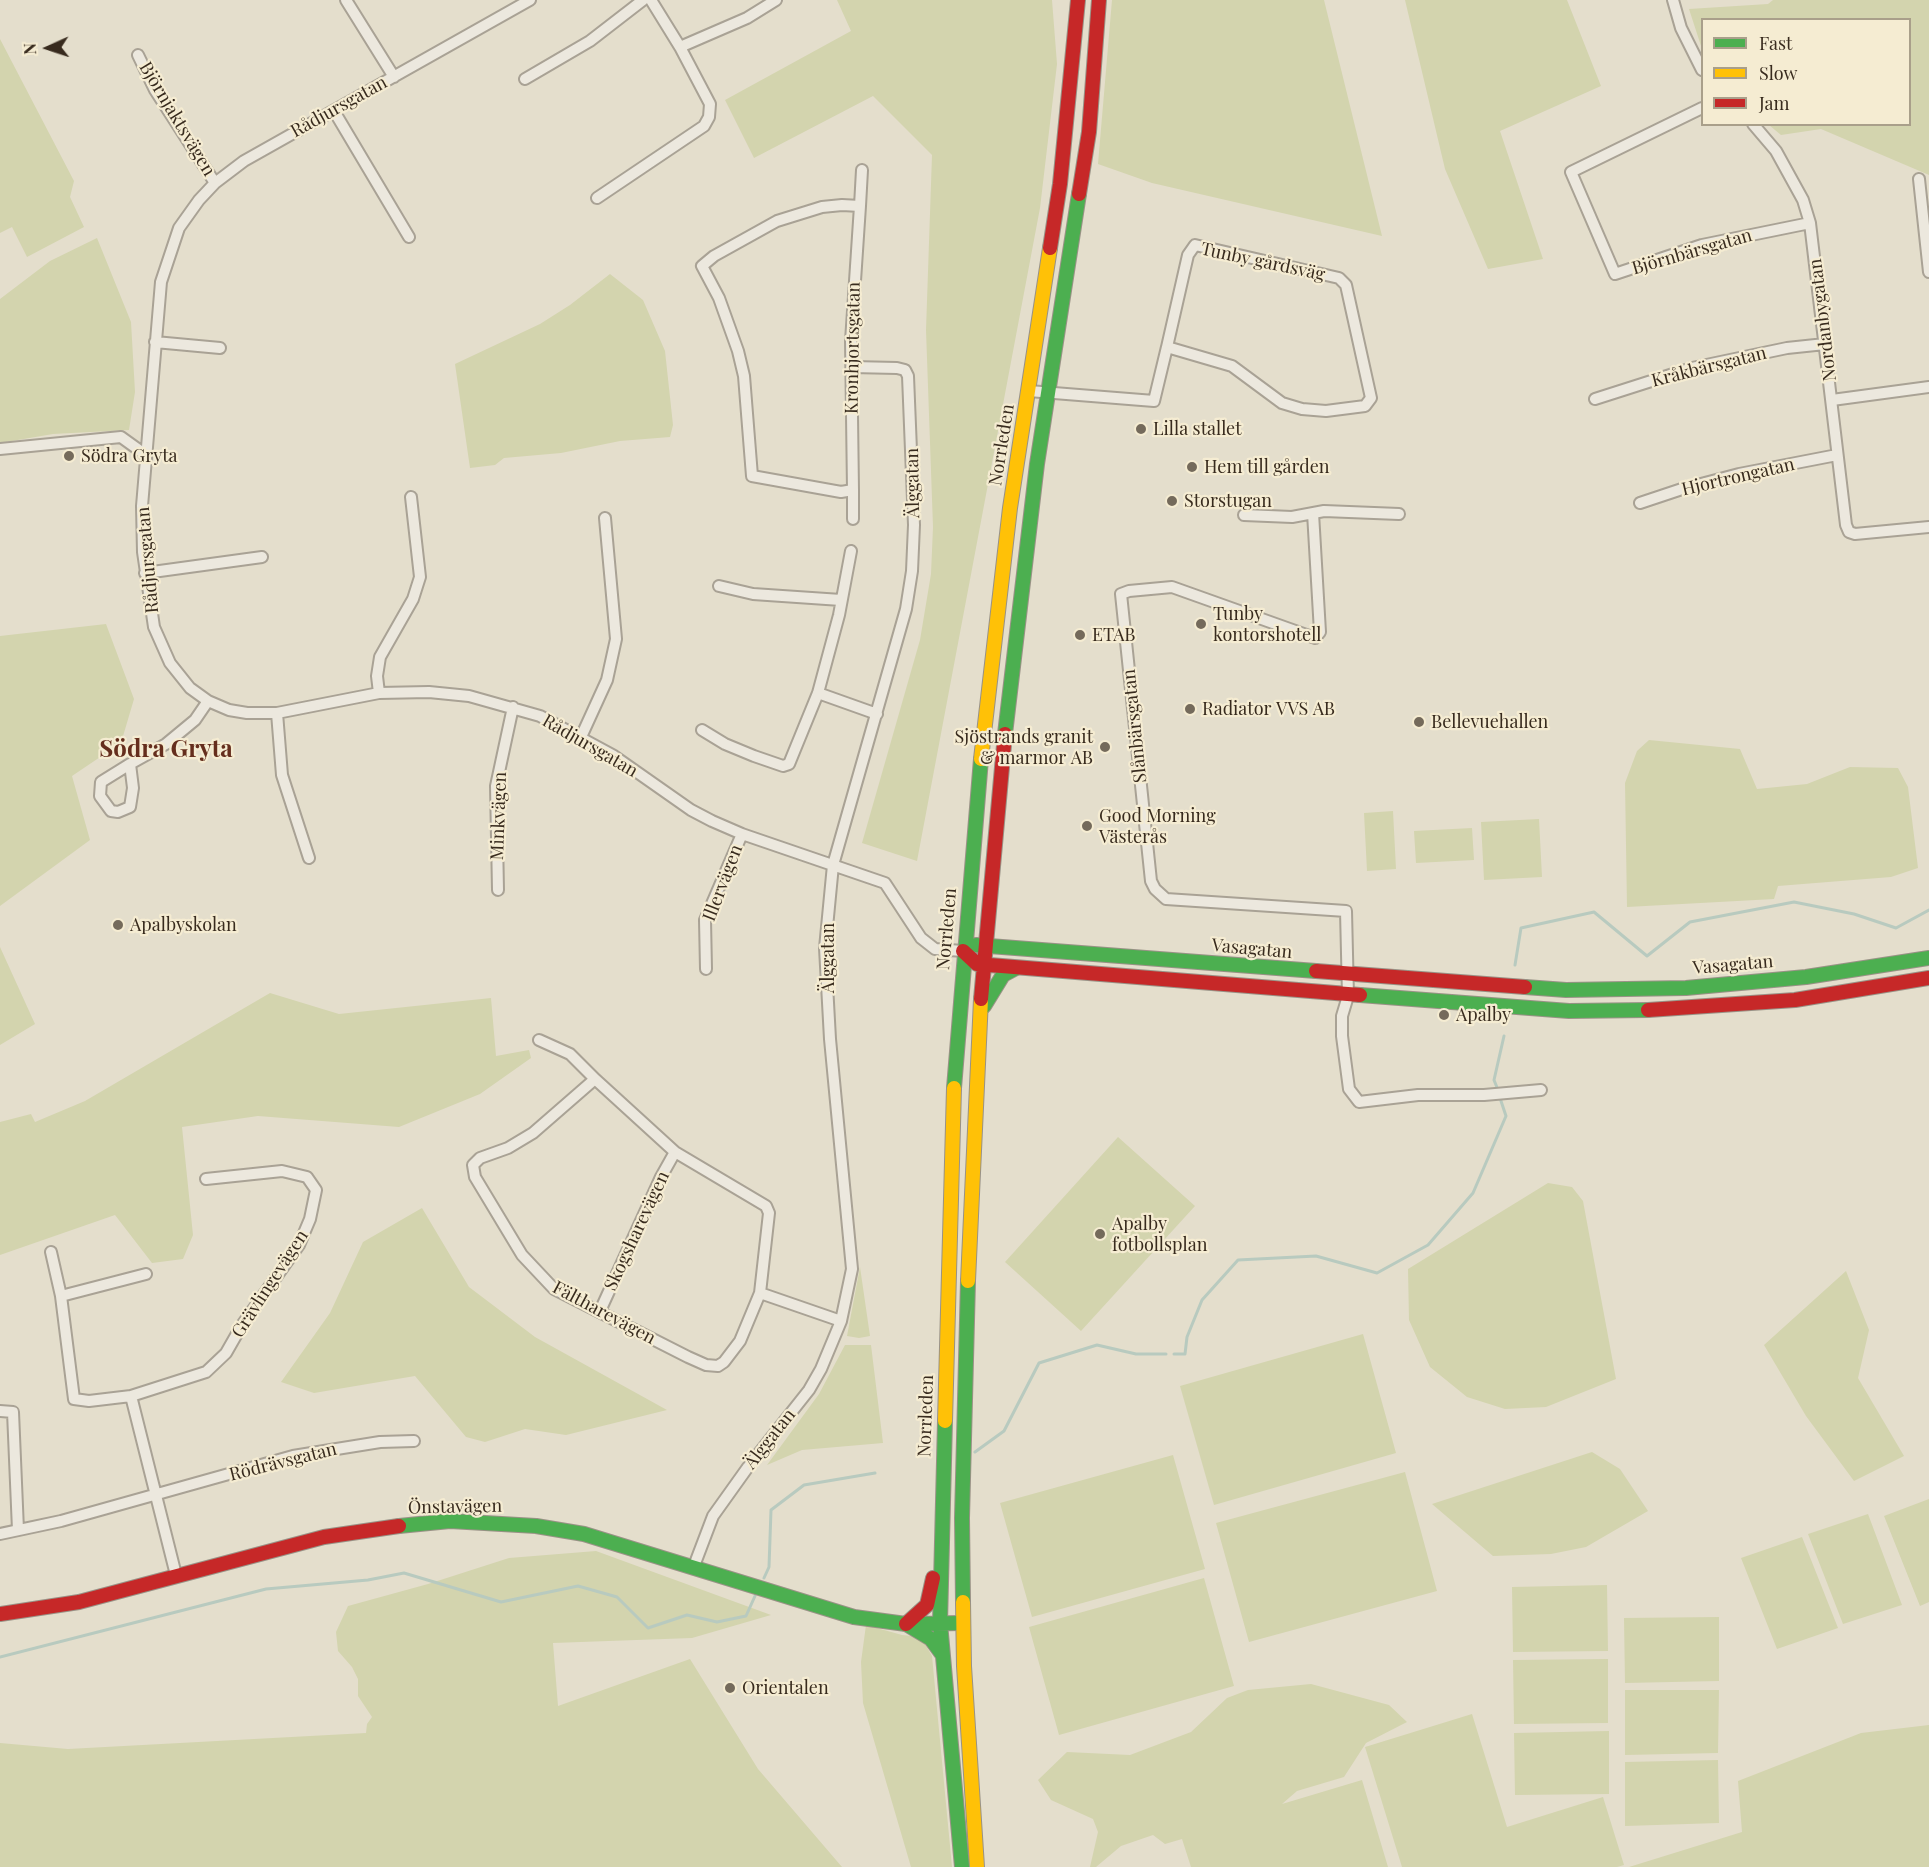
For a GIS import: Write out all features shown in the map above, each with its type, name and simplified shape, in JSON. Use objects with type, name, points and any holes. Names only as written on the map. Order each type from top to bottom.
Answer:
[{"type":"main road","name":"Norrleden","points":[[962,1867],[942,1654],[940,1553],[950,1177],[963,951],[993,645],[1060,184],[1078,0]]},
{"type":"main road","name":"Norrleden","points":[[977,1867],[962,1623],[970,1199],[980,1014],[1008,695],[1049,392],[1089,132],[1099,0]]},
{"type":"main road","points":[[988,923],[1020,947]]},
{"type":"main road","name":"Vasagatan","points":[[963,951],[978,944],[986,944],[1348,975],[1566,990],[1645,989],[1806,977],[1929,958]]},
{"type":"main road","points":[[963,951],[977,964],[1016,968],[1348,996],[1569,1011],[1680,1009],[1795,1000],[1929,978]]},
{"type":"main road","points":[[980,1014],[995,985],[1003,975],[1016,968]]},
{"type":"main road","name":"Önstavägen","points":[[0,1614],[79,1602],[324,1538],[384,1527],[450,1521],[536,1526],[584,1534],[854,1617],[906,1624]]},
{"type":"main road","points":[[906,1624],[927,1605],[933,1587],[934,1565],[940,1553]]},
{"type":"main road","points":[[906,1624],[962,1623]]},
{"type":"main road","points":[[906,1624],[931,1639],[942,1654]]},
{"type":"street","points":[[346,0],[394,77]]},
{"type":"street","name":"Rådjursgatan","points":[[530,0],[244,161],[215,183],[189,213],[168,254],[161,282],[142,530],[145,573],[154,627],[170,663],[190,688],[208,701],[238,712],[277,713],[379,693],[429,692],[469,696],[540,716],[614,756],[691,810],[742,834],[885,883],[921,938],[935,949],[963,951]]},
{"type":"street","points":[[525,79],[590,41],[643,0]]},
{"type":"street","points":[[597,198],[704,126],[709,117],[710,104],[680,47],[651,0]]},
{"type":"street","points":[[680,47],[747,18],[776,0]]},
{"type":"street","points":[[1673,0],[1681,28],[1701,68]]},
{"type":"street","name":"Björnjaktsvägen","points":[[138,55],[155,90],[215,183]]},
{"type":"street","name":"Björnbärsgatan","points":[[1701,108],[1571,172],[1615,274],[1702,245],[1810,223]]},
{"type":"street","points":[[334,111],[409,237]]},
{"type":"street","name":"Nordanbygatan","points":[[1755,126],[1776,152],[1803,200],[1810,223],[1837,455],[1849,532],[1855,534],[1929,527]]},
{"type":"street","name":"Kronhjortsgatan","points":[[854,519],[853,300],[862,170]]},
{"type":"street","points":[[1919,180],[1929,272]]},
{"type":"street","points":[[853,490],[841,492],[752,476],[744,376],[738,351],[719,297],[702,266],[753,233],[789,217],[822,207],[860,206]]},
{"type":"street","name":"Tunby gårdsväg","points":[[1029,391],[1154,401],[1188,255],[1195,245],[1339,278],[1346,285],[1371,398],[1365,406],[1326,411],[1302,409],[1282,403],[1232,366],[1167,347]]},
{"type":"street","points":[[155,342],[220,348]]},
{"type":"street","name":"Kråkbärsgatan","points":[[1595,399],[1692,368],[1787,348],[1825,344]]},
{"type":"street","name":"Älggatan","points":[[694,1566],[713,1516],[748,1467],[809,1390],[821,1369],[841,1321],[852,1269],[840,1154],[825,948],[833,865],[901,630],[912,571],[913,454],[908,376],[905,370],[852,367]]},
{"type":"street","points":[[1832,400],[1929,387]]},
{"type":"street","points":[[0,449],[122,437],[146,455]]},
{"type":"street","name":"Hjortrongatan","points":[[1640,503],[1739,474],[1837,455]]},
{"type":"street","points":[[379,693],[377,675],[380,657],[413,599],[420,577],[411,497]]},
{"type":"street","points":[[1244,515],[1292,517],[1314,513],[1399,513]]},
{"type":"street","name":"Slånbärsgatan","points":[[1314,513],[1320,632],[1315,638],[1172,587],[1128,591],[1121,594],[1151,881],[1155,889],[1167,899],[1346,911],[1348,996]]},
{"type":"street","points":[[581,737],[607,680],[616,639],[605,518]]},
{"type":"street","points":[[702,730],[725,744],[783,766],[789,764],[818,693],[851,551]]},
{"type":"street","points":[[145,573],[262,557]]},
{"type":"street","points":[[719,586],[753,594],[841,600]]},
{"type":"street","points":[[818,693],[877,714]]},
{"type":"street","points":[[130,764],[134,788],[130,807],[118,813],[111,811],[100,796],[101,782],[130,764],[166,744],[195,720],[208,701]]},
{"type":"street","name":"Minkvägen","points":[[498,890],[496,786],[513,707]]},
{"type":"street","points":[[277,713],[282,775],[309,858]]},
{"type":"street","name":"Illervägen","points":[[706,969],[705,920],[742,834]]},
{"type":"street","points":[[1348,996],[1342,1016],[1342,1036],[1349,1089],[1359,1101],[1418,1095],[1474,1095],[1541,1090]]},
{"type":"street","name":"Fältharevägen","points":[[539,1040],[570,1054],[675,1152],[766,1206],[769,1213],[769,1226],[760,1293],[740,1341],[724,1362],[718,1366],[706,1365],[554,1289],[522,1255],[475,1177],[473,1166],[480,1158],[508,1148],[533,1133],[595,1079]]},
{"type":"street","name":"Skogsharevägen","points":[[600,1311],[675,1152]]},
{"type":"street","name":"Grävlingevägen","points":[[51,1252],[62,1296],[74,1399],[100,1401],[131,1396],[206,1372],[218,1363],[299,1245],[310,1219],[316,1190],[307,1177],[282,1172],[206,1179]]},
{"type":"street","points":[[62,1296],[146,1275]]},
{"type":"street","points":[[760,1293],[841,1321]]},
{"type":"street","points":[[131,1396],[176,1575]]},
{"type":"street","points":[[0,1411],[13,1412],[18,1530]]},
{"type":"street","name":"Rödrävsgatan","points":[[0,1534],[155,1496],[293,1456],[380,1442],[414,1441]]},
{"type":"green space","points":[[837,0],[1052,0],[1057,64],[1040,208],[917,861],[862,843],[920,640],[931,574],[933,527],[926,330],[932,155],[873,96],[754,158],[725,100],[851,31]]},
{"type":"green space","points":[[1112,0],[1324,0],[1382,236],[1152,183],[1098,164]]},
{"type":"green space","points":[[1405,0],[1567,0],[1601,86],[1500,131],[1543,259],[1488,269],[1445,169]]},
{"type":"green space","points":[[1773,0],[1929,0],[1929,175],[1821,129],[1781,135],[1770,126],[1911,126],[1911,18],[1701,18],[1701,46],[1689,9],[1768,4]]},
{"type":"green space","points":[[0,39],[74,181],[70,197],[84,227],[27,257],[12,227],[0,233]]},
{"type":"green space","points":[[97,238],[131,322],[135,392],[129,430],[53,434],[0,443],[0,299],[50,261]]},
{"type":"green space","points":[[610,274],[643,300],[665,351],[673,425],[670,437],[620,441],[561,453],[504,458],[495,465],[470,468],[455,364],[540,324],[570,305]]},
{"type":"green space","points":[[106,624],[134,699],[121,743],[72,776],[90,840],[0,906],[0,636]]},
{"type":"green space","points":[[1649,740],[1740,749],[1757,789],[1807,784],[1850,767],[1898,768],[1908,787],[1918,868],[1891,877],[1778,886],[1774,899],[1627,907],[1625,783],[1637,751]]},
{"type":"green space","points":[[1393,811],[1396,869],[1367,871],[1364,813]]},
{"type":"green space","points":[[1539,819],[1542,877],[1484,880],[1481,822]]},
{"type":"green space","points":[[1472,828],[1474,860],[1416,863],[1414,831]]},
{"type":"green space","points":[[0,947],[35,1024],[0,1045]]},
{"type":"green space","points":[[270,993],[339,1014],[491,998],[496,1056],[529,1050],[531,1058],[480,1094],[399,1127],[258,1116],[182,1127],[193,1235],[183,1259],[152,1263],[115,1215],[0,1255],[0,1122],[31,1114],[35,1122],[85,1101]]},
{"type":"green space","name":"Apalby fotbollsplan","points":[[1118,1137],[1195,1206],[1081,1331],[1005,1262]]},
{"type":"green space","points":[[1548,1183],[1572,1187],[1583,1201],[1616,1379],[1546,1407],[1505,1409],[1467,1397],[1430,1367],[1409,1320],[1408,1269]]},
{"type":"green space","points":[[422,1208],[469,1287],[535,1337],[667,1410],[566,1435],[525,1429],[485,1442],[466,1437],[415,1376],[314,1393],[281,1382],[330,1313],[363,1242]]},
{"type":"green space","points":[[860,1267],[870,1336],[859,1338],[847,1336]]},
{"type":"green space","points":[[1846,1271],[1869,1330],[1858,1378],[1904,1456],[1854,1481],[1806,1416],[1764,1345]]},
{"type":"green space","points":[[1363,1334],[1396,1453],[1214,1505],[1180,1386]]},
{"type":"green space","points":[[845,1345],[871,1345],[883,1443],[802,1450],[767,1465],[819,1394]]},
{"type":"green space","points":[[1592,1452],[1620,1469],[1648,1511],[1586,1547],[1551,1554],[1493,1556],[1432,1504]]},
{"type":"green space","points":[[1173,1455],[1205,1569],[1032,1617],[1000,1503]]},
{"type":"green space","points":[[1405,1472],[1437,1591],[1249,1642],[1216,1523]]},
{"type":"green space","points":[[1929,1499],[1929,1602],[1920,1606],[1884,1516]]},
{"type":"green space","points":[[1868,1514],[1902,1605],[1843,1624],[1808,1534]]},
{"type":"green space","points":[[1802,1537],[1838,1628],[1777,1649],[1741,1558]]},
{"type":"green space","points":[[596,1551],[771,1615],[692,1638],[553,1643],[558,1706],[690,1659],[758,1769],[842,1867],[0,1867],[0,1743],[68,1749],[366,1733],[367,1724],[372,1717],[358,1696],[358,1679],[352,1667],[338,1651],[336,1632],[348,1606],[509,1558]]},
{"type":"green space","points":[[1204,1578],[1234,1686],[1059,1735],[1029,1627]]},
{"type":"green space","points":[[1607,1585],[1608,1651],[1513,1652],[1512,1587]]},
{"type":"green space","points":[[1719,1617],[1719,1681],[1625,1683],[1624,1618]]},
{"type":"green space","points":[[866,1625],[902,1635],[921,1637],[932,1656],[952,1867],[911,1867],[863,1703],[861,1662]]},
{"type":"green space","points":[[1608,1659],[1608,1723],[1514,1724],[1513,1660]]},
{"type":"green space","points":[[1311,1684],[1389,1705],[1407,1722],[1366,1743],[1344,1777],[1297,1791],[1282,1804],[1362,1780],[1388,1867],[1191,1867],[1182,1839],[1165,1844],[1153,1835],[1121,1846],[1096,1867],[1090,1867],[1098,1832],[1093,1819],[1051,1800],[1038,1780],[1067,1752],[1130,1755],[1191,1732],[1227,1698],[1248,1690]]},
{"type":"green space","points":[[1625,1690],[1719,1690],[1718,1753],[1625,1755]]},
{"type":"green space","points":[[1472,1714],[1507,1827],[1603,1797],[1624,1865],[1617,1867],[1402,1867],[1365,1747]]},
{"type":"green space","points":[[1929,1725],[1929,1867],[1629,1867],[1742,1832],[1738,1781],[1861,1733]]},
{"type":"green space","points":[[1609,1731],[1609,1794],[1515,1795],[1514,1733]]},
{"type":"green space","points":[[1718,1760],[1719,1823],[1625,1826],[1625,1762]]},
{"type":"waterway","points":[[1515,965],[1521,928],[1594,912],[1647,956],[1690,922],[1794,902],[1854,914],[1896,928],[1929,910]]},
{"type":"waterway","points":[[1498,1090],[1494,1080],[1504,1036]]},
{"type":"waterway","points":[[1174,1354],[1185,1354],[1187,1337],[1202,1300],[1238,1260],[1316,1256],[1377,1273],[1428,1245],[1473,1193],[1506,1116],[1500,1098]]},
{"type":"waterway","points":[[975,1452],[1004,1431],[1039,1363],[1097,1345],[1136,1354],[1166,1354]]},
{"type":"waterway","points":[[764,1578],[769,1567],[771,1510],[804,1485],[875,1473]]},
{"type":"waterway","points":[[0,1657],[266,1589],[368,1580],[404,1573],[501,1602],[578,1586],[617,1597],[648,1628],[687,1615],[717,1622],[746,1616],[755,1596]]},
{"type":"traffic: fast","points":[[1005,734],[1037,464],[1079,194]]},
{"type":"traffic: fast","points":[[954,1088],[981,759]]},
{"type":"traffic: fast","points":[[976,945],[1316,971]]},
{"type":"traffic: fast","points":[[1525,987],[1566,990],[1686,988],[1806,977],[1929,958]]},
{"type":"traffic: fast","points":[[984,1006],[1003,975],[1016,968]]},
{"type":"traffic: fast","points":[[1360,995],[1569,1011],[1648,1010]]},
{"type":"traffic: fast","points":[[963,1602],[962,1518],[968,1281]]},
{"type":"traffic: fast","points":[[945,1421],[940,1623],[962,1867]]},
{"type":"traffic: fast","points":[[399,1526],[450,1521],[536,1526],[584,1534],[854,1617],[906,1624],[962,1623]]},
{"type":"traffic: fast","points":[[906,1624],[931,1639],[942,1654]]},
{"type":"traffic: slow","points":[[981,759],[1010,508],[1050,248]]},
{"type":"traffic: slow","points":[[968,1281],[981,999]]},
{"type":"traffic: slow","points":[[945,1421],[954,1088]]},
{"type":"traffic: slow","points":[[963,1602],[964,1666],[977,1867]]},
{"type":"traffic: jam","points":[[1050,248],[1060,184],[1078,0]]},
{"type":"traffic: jam","points":[[1079,194],[1089,132],[1099,0]]},
{"type":"traffic: jam","points":[[981,999],[1005,734]]},
{"type":"traffic: jam","points":[[963,951],[977,964],[1360,995]]},
{"type":"traffic: jam","points":[[1316,971],[1525,987]]},
{"type":"traffic: jam","points":[[1648,1010],[1795,1000],[1929,978]]},
{"type":"traffic: jam","points":[[0,1614],[79,1602],[324,1537],[399,1526]]},
{"type":"traffic: jam","points":[[906,1624],[927,1605],[933,1578]]},
{"type":"place","name":"Lilla stallet","points":[[1141,429]]},
{"type":"place","name":"Södra Gryta","points":[[69,456]]},
{"type":"place","name":"Hem till gården","points":[[1192,467]]},
{"type":"place","name":"Storstugan","points":[[1172,501]]},
{"type":"place","name":"Tunby kontorshotell","points":[[1201,624]]},
{"type":"place","name":"ETAB","points":[[1080,635]]},
{"type":"place","name":"Radiator VVS AB","points":[[1190,709]]},
{"type":"place","name":"Bellevuehallen","points":[[1419,722]]},
{"type":"place","name":"Sjöstrands granit & marmor AB","points":[[1105,747]]},
{"type":"place","name":"Good Morning Västerås","points":[[1087,826]]},
{"type":"place","name":"Apalbyskolan","points":[[118,925]]},
{"type":"place","name":"Apalby","points":[[1444,1015]]},
{"type":"place","name":"Apalby fotbollsplan","points":[[1100,1234]]},
{"type":"place","name":"Orientalen","points":[[730,1688]]},
{"type":"district","name":"Södra Gryta","points":[[166,750]]}]
